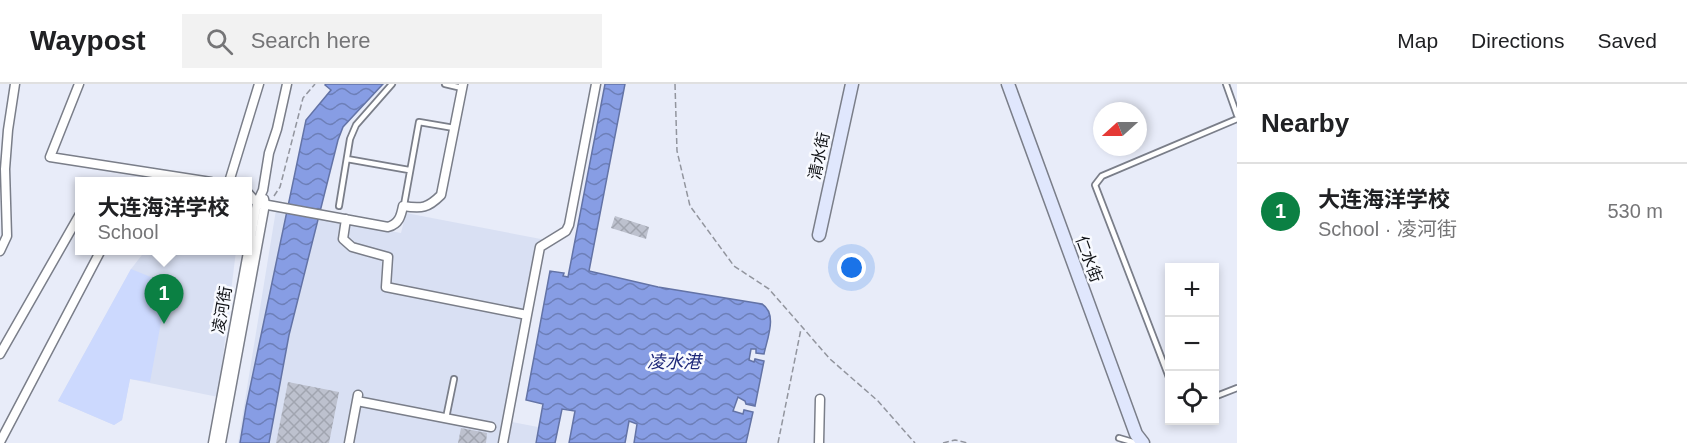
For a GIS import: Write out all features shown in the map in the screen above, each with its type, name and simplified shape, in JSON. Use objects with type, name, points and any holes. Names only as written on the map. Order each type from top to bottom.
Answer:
[{"type":"street","points":[[0,251],[7,236],[4,129],[15,84]]},
{"type":"street","points":[[79,84],[50,157],[179,177]]},
{"type":"street","points":[[231,177],[259,84]]},
{"type":"street","name":"凌河街","points":[[222,443],[264,202],[263,190],[269,153],[287,84]]},
{"type":"street","points":[[503,443],[540,247],[566,231],[569,225],[596,84]]},
{"type":"street","name":"清水街","points":[[819,235],[852,84]]},
{"type":"street","name":"仁水街","points":[[1008,84],[1136,434],[1143,443]]},
{"type":"street","points":[[252,195],[277,207],[388,227],[394,226],[404,206],[418,208],[431,205],[441,195],[463,86]]},
{"type":"street","name":"凌河街","points":[[213,443],[264,202]]},
{"type":"street","points":[[346,219],[343,239],[352,247],[388,257],[386,287],[527,315]]},
{"type":"street","points":[[0,354],[75,223]]},
{"type":"street","points":[[0,442],[98,255]]},
{"type":"street","points":[[349,443],[357,398],[491,427]]},
{"type":"street","points":[[819,399],[819,443]]},
{"type":"lane","points":[[339,206],[350,139],[356,125],[392,84]]},
{"type":"lane","points":[[445,84],[463,86]]},
{"type":"lane","points":[[1226,84],[1237,115]]},
{"type":"lane","points":[[1167,371],[1095,185],[1102,176],[1237,120]]},
{"type":"lane","points":[[404,206],[419,122],[454,128]]},
{"type":"lane","points":[[347,159],[409,170]]},
{"type":"lane","points":[[446,418],[454,379]]},
{"type":"lane","points":[[1219,395],[1237,388]]},
{"type":"lane","points":[[1119,438],[1136,443]]},
{"type":"path","points":[[264,202],[280,187],[303,98],[315,84]]},
{"type":"path","points":[[675,84],[677,151],[690,206],[734,266],[769,289],[830,359],[878,401],[915,443]]},
{"type":"path","points":[[778,443],[801,328]]},
{"type":"path","points":[[943,443],[955,440],[968,443]]},
{"type":"shaded area","points":[[276,210],[401,233],[406,213],[546,240],[512,422],[538,427],[535,443],[238,443]]},
{"type":"shaded area","points":[[142,255],[236,255],[218,397],[130,379],[122,420],[114,425],[58,401],[131,269]]},
{"type":"shaded area","points":[[131,269],[168,284],[150,382],[130,379],[122,420],[114,425],[58,401]]},
{"type":"water","points":[[326,84],[383,84],[343,127],[338,140],[289,335],[269,443],[240,443],[306,120],[331,90]]},
{"type":"water","name":"凌水港","points":[[605,84],[625,84],[589,271],[658,287],[762,304],[767,308],[770,327],[764,354],[756,353],[756,349],[751,349],[749,360],[764,361],[755,406],[746,404],[738,397],[733,411],[743,414],[744,410],[753,412],[746,443],[634,443],[637,424],[629,421],[625,443],[569,443],[575,411],[562,409],[555,443],[536,443],[543,404],[526,400],[550,271],[564,273],[563,276],[568,277]]},
{"type":"building","points":[[615,216],[649,227],[646,239],[611,228]]},
{"type":"building","points":[[288,382],[339,392],[329,443],[276,443]]},
{"type":"building","points":[[461,428],[487,433],[486,443],[458,443]]},
{"type":"place","name":"大连海洋学校","points":[[164,324]]}]
